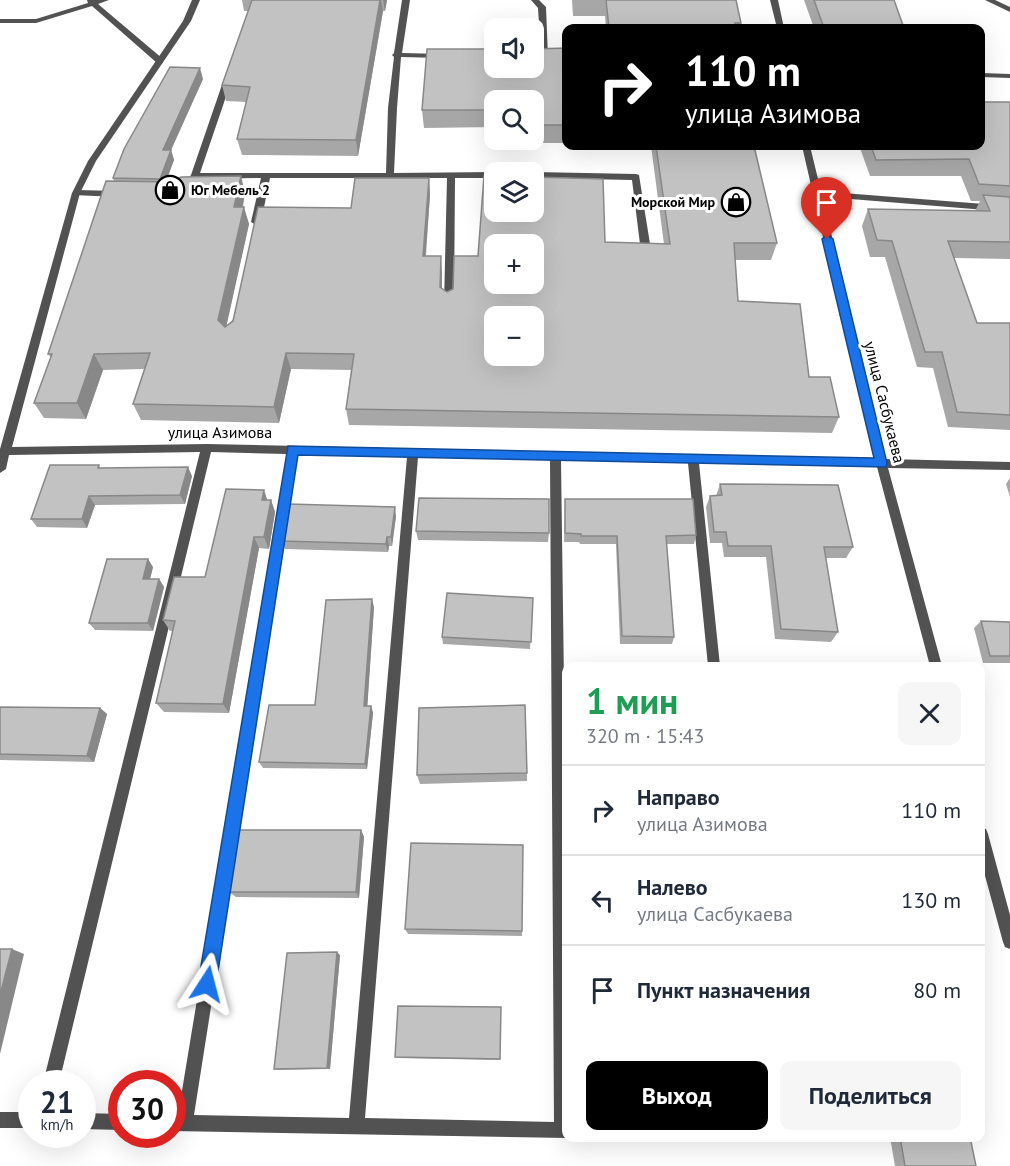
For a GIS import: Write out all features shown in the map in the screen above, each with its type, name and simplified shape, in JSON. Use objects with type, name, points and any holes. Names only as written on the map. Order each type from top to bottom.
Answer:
[{"type":"street","points":[[0,21],[36,21],[91,2],[105,0]]},
{"type":"street","points":[[0,469],[76,193],[92,161],[187,21],[196,0]]},
{"type":"street","points":[[390,174],[391,107],[396,55],[406,0]]},
{"type":"street","points":[[535,0],[542,7],[545,56],[556,56]]},
{"type":"street","points":[[774,0],[780,24]]},
{"type":"street","points":[[989,0],[1010,10]]},
{"type":"street","points":[[91,2],[160,61]]},
{"type":"street","points":[[396,55],[451,56]]},
{"type":"street","points":[[178,195],[195,176],[230,72]]},
{"type":"street","points":[[985,75],[1010,76]]},
{"type":"street","name":"улица Сасбукаева","points":[[807,150],[881,463],[935,662]]},
{"type":"street","points":[[449,304],[451,174]]},
{"type":"street","points":[[195,176],[484,175]]},
{"type":"street","points":[[544,175],[636,177],[645,244]]},
{"type":"street","points":[[254,234],[266,176]]},
{"type":"street","points":[[76,193],[132,195]]},
{"type":"street","points":[[817,194],[1010,209]]},
{"type":"street","points":[[54,1070],[207,448]]},
{"type":"street","name":"улица Азимова","points":[[6,451],[207,448],[1010,466]]},
{"type":"street","points":[[186,1082],[293,450]]},
{"type":"street","points":[[356,1126],[413,453]]},
{"type":"street","points":[[555,456],[562,928]]},
{"type":"street","points":[[693,459],[714,662]]},
{"type":"street","points":[[985,849],[1010,942]]},
{"type":"street","points":[[0,1120],[18,1120]]},
{"type":"street","points":[[186,1123],[562,1130]]},
{"type":"building","points":[[252,0],[380,0],[356,140],[237,139],[250,87],[222,85]]},
{"type":"building","points":[[606,0],[736,0],[741,23],[735,24],[609,24]]},
{"type":"building","points":[[814,0],[894,0],[903,24],[823,24]]},
{"type":"building","points":[[562,48],[562,125],[544,125],[544,90],[484,90],[484,110],[422,110],[427,49],[484,49],[484,78],[544,78],[544,49]]},
{"type":"building","points":[[170,67],[200,68],[163,150],[171,150],[160,179],[113,178],[124,149]]},
{"type":"building","points":[[985,102],[1010,102],[1010,186],[979,184],[969,159],[876,160],[872,150],[985,150]]},
{"type":"building","points":[[657,150],[755,150],[777,243],[734,243],[738,301],[800,304],[809,377],[830,377],[839,417],[346,409],[354,354],[286,353],[274,407],[133,404],[150,353],[94,354],[77,403],[34,403],[52,354],[48,354],[106,181],[173,182],[181,177],[241,176],[234,207],[244,207],[218,320],[225,327],[233,321],[258,207],[351,208],[355,178],[429,178],[423,256],[441,256],[440,287],[447,292],[453,289],[454,256],[478,256],[484,176],[484,222],[544,222],[544,177],[603,179],[605,242],[670,244]]},
{"type":"building","points":[[983,195],[1010,197],[1010,242],[948,241],[977,323],[1010,323],[1010,415],[957,412],[942,352],[925,352],[892,241],[877,240],[868,209],[990,211]]},
{"type":"building","points":[[50,465],[99,465],[98,468],[188,467],[180,495],[89,496],[82,519],[31,519]]},
{"type":"building","points":[[720,484],[838,485],[853,547],[824,547],[838,632],[781,629],[771,546],[728,546],[726,532],[714,532],[710,496],[722,495]]},
{"type":"building","points":[[226,489],[264,490],[262,500],[271,500],[264,537],[254,537],[223,704],[156,703],[175,621],[163,620],[174,577],[205,577]]},
{"type":"building","points":[[419,498],[549,499],[549,533],[416,531]]},
{"type":"building","points":[[565,499],[693,499],[696,535],[666,536],[674,637],[622,636],[617,536],[581,536],[581,534],[565,533]]},
{"type":"building","points":[[288,504],[395,507],[391,537],[387,537],[386,544],[282,541]]},
{"type":"building","points":[[107,559],[148,559],[143,579],[159,579],[148,623],[89,623]]},
{"type":"building","points":[[447,593],[533,598],[531,642],[442,637]]},
{"type":"building","points":[[372,599],[364,706],[371,706],[365,764],[259,762],[269,705],[315,705],[326,600]]},
{"type":"building","points":[[981,621],[1010,622],[1010,656],[990,656]]},
{"type":"building","points":[[525,705],[527,773],[417,775],[419,708]]},
{"type":"building","points":[[0,707],[100,708],[87,756],[0,754]]},
{"type":"building","points":[[238,830],[361,830],[356,892],[229,892]]},
{"type":"building","points":[[411,843],[523,845],[522,931],[405,929]]},
{"type":"building","points":[[0,949],[12,949],[0,995]]},
{"type":"building","points":[[337,952],[327,1068],[274,1069],[287,953]]},
{"type":"building","points":[[398,1006],[501,1007],[500,1059],[395,1057]]},
{"type":"building","points":[[901,1142],[971,1142],[976,1166],[905,1166]]},
{"type":"place","name":"Юг Мебель 2","points":[[170,190]]},
{"type":"place","name":"Морской Мир","points":[[736,202]]},
{"type":"route","points":[[207,984],[293,450],[881,463],[827,239]]}]
